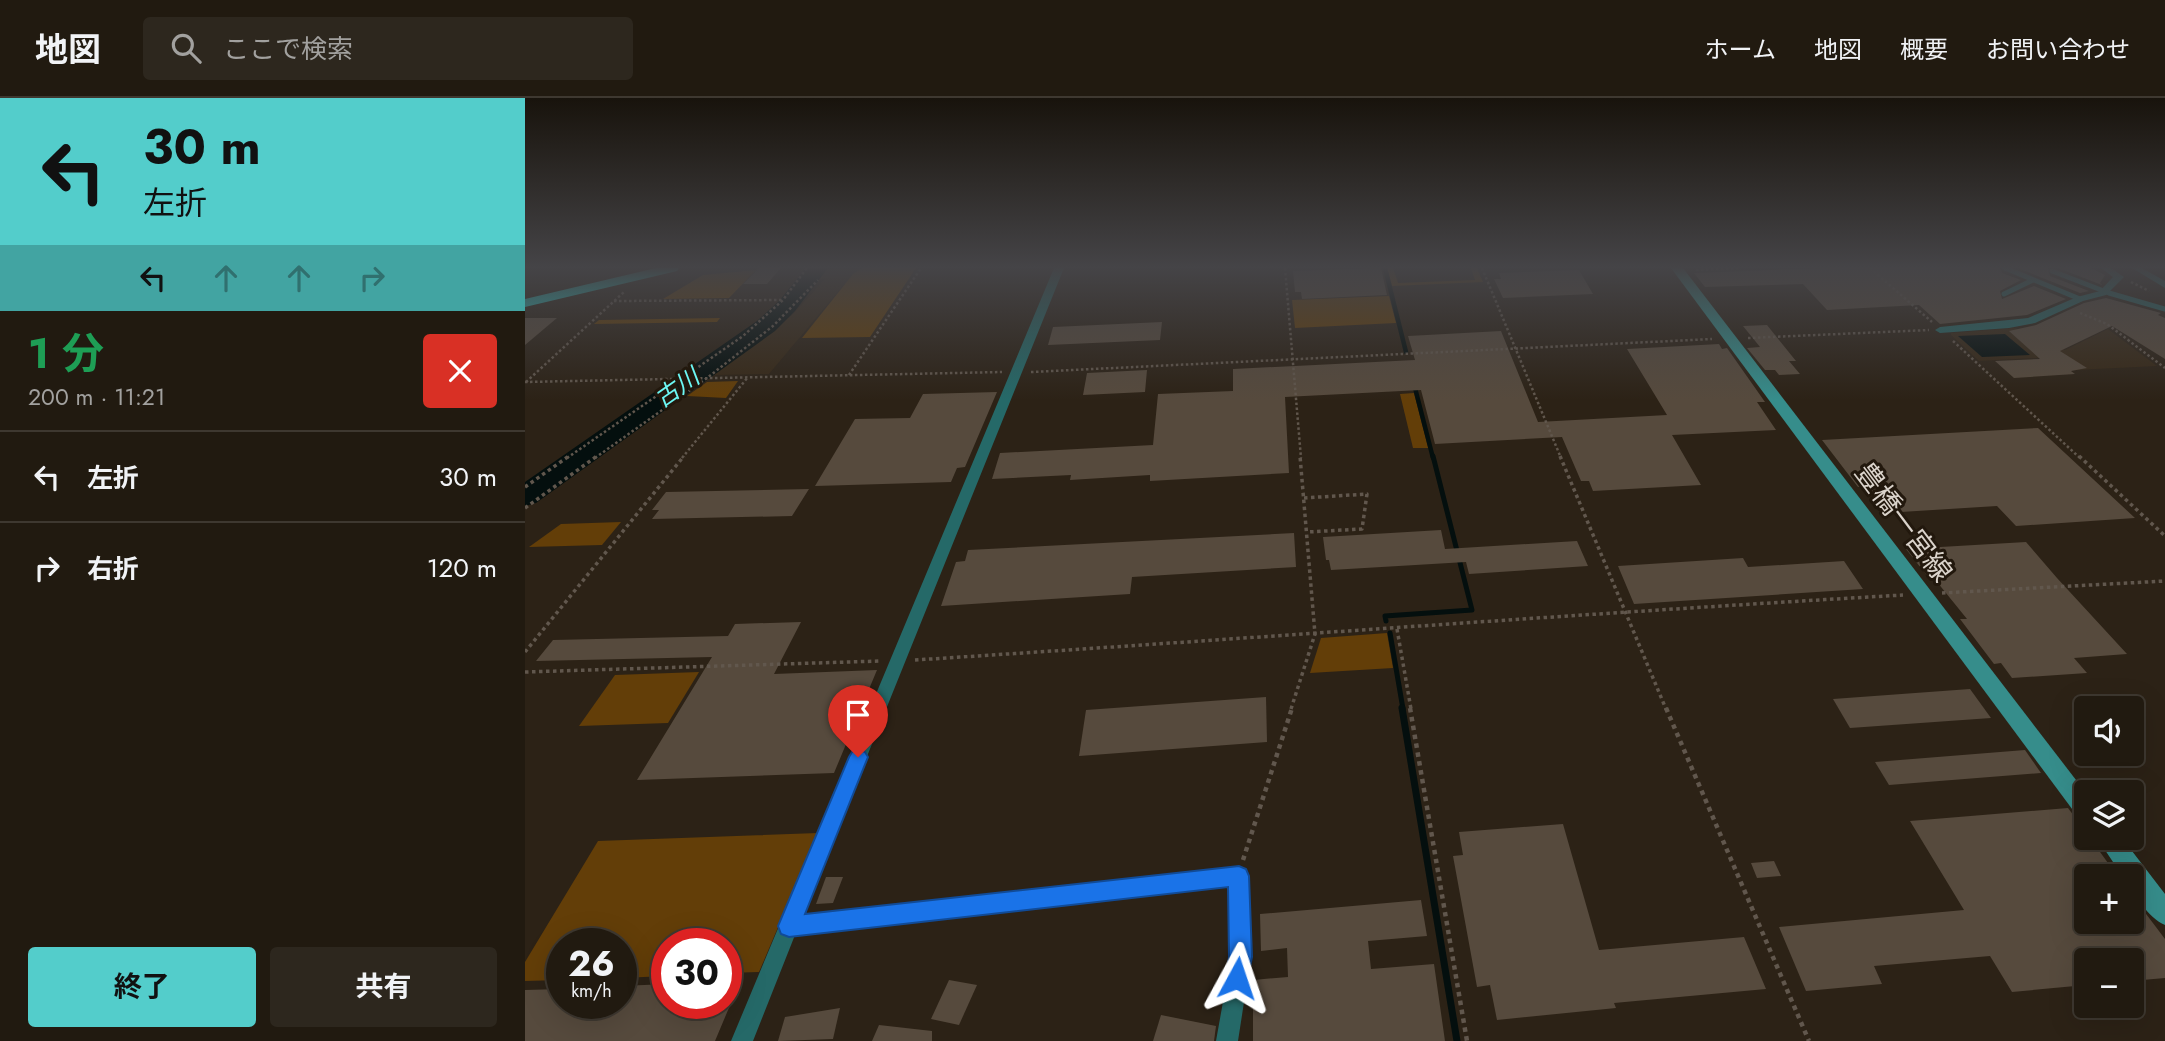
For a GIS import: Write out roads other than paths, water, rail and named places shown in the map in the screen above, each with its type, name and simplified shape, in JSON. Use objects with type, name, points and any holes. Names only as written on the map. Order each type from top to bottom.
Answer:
[{"type":"main road","name":"豊橋一宮線","points":[[1710,312],[2074,794]]},
{"type":"main road","points":[[2117,850],[2165,913]]},
{"type":"street","points":[[741,1041],[1041,312]]},
{"type":"street","points":[[1940,330],[2010,326],[2051,312]]},
{"type":"street","points":[[789,926],[1239,876],[1241,957],[1227,1041]]},
{"type":"waterway","name":"古川","points":[[525,496],[766,326],[781,312]]},
{"type":"waterway","points":[[1396,312],[1406,352]]},
{"type":"waterway","points":[[1414,384],[1433,458]]},
{"type":"waterway","points":[[1386,621],[1385,616],[1472,610],[1433,456]]},
{"type":"waterway","points":[[1390,633],[1403,709]]},
{"type":"waterway","points":[[1402,708],[1457,1041]]}]
